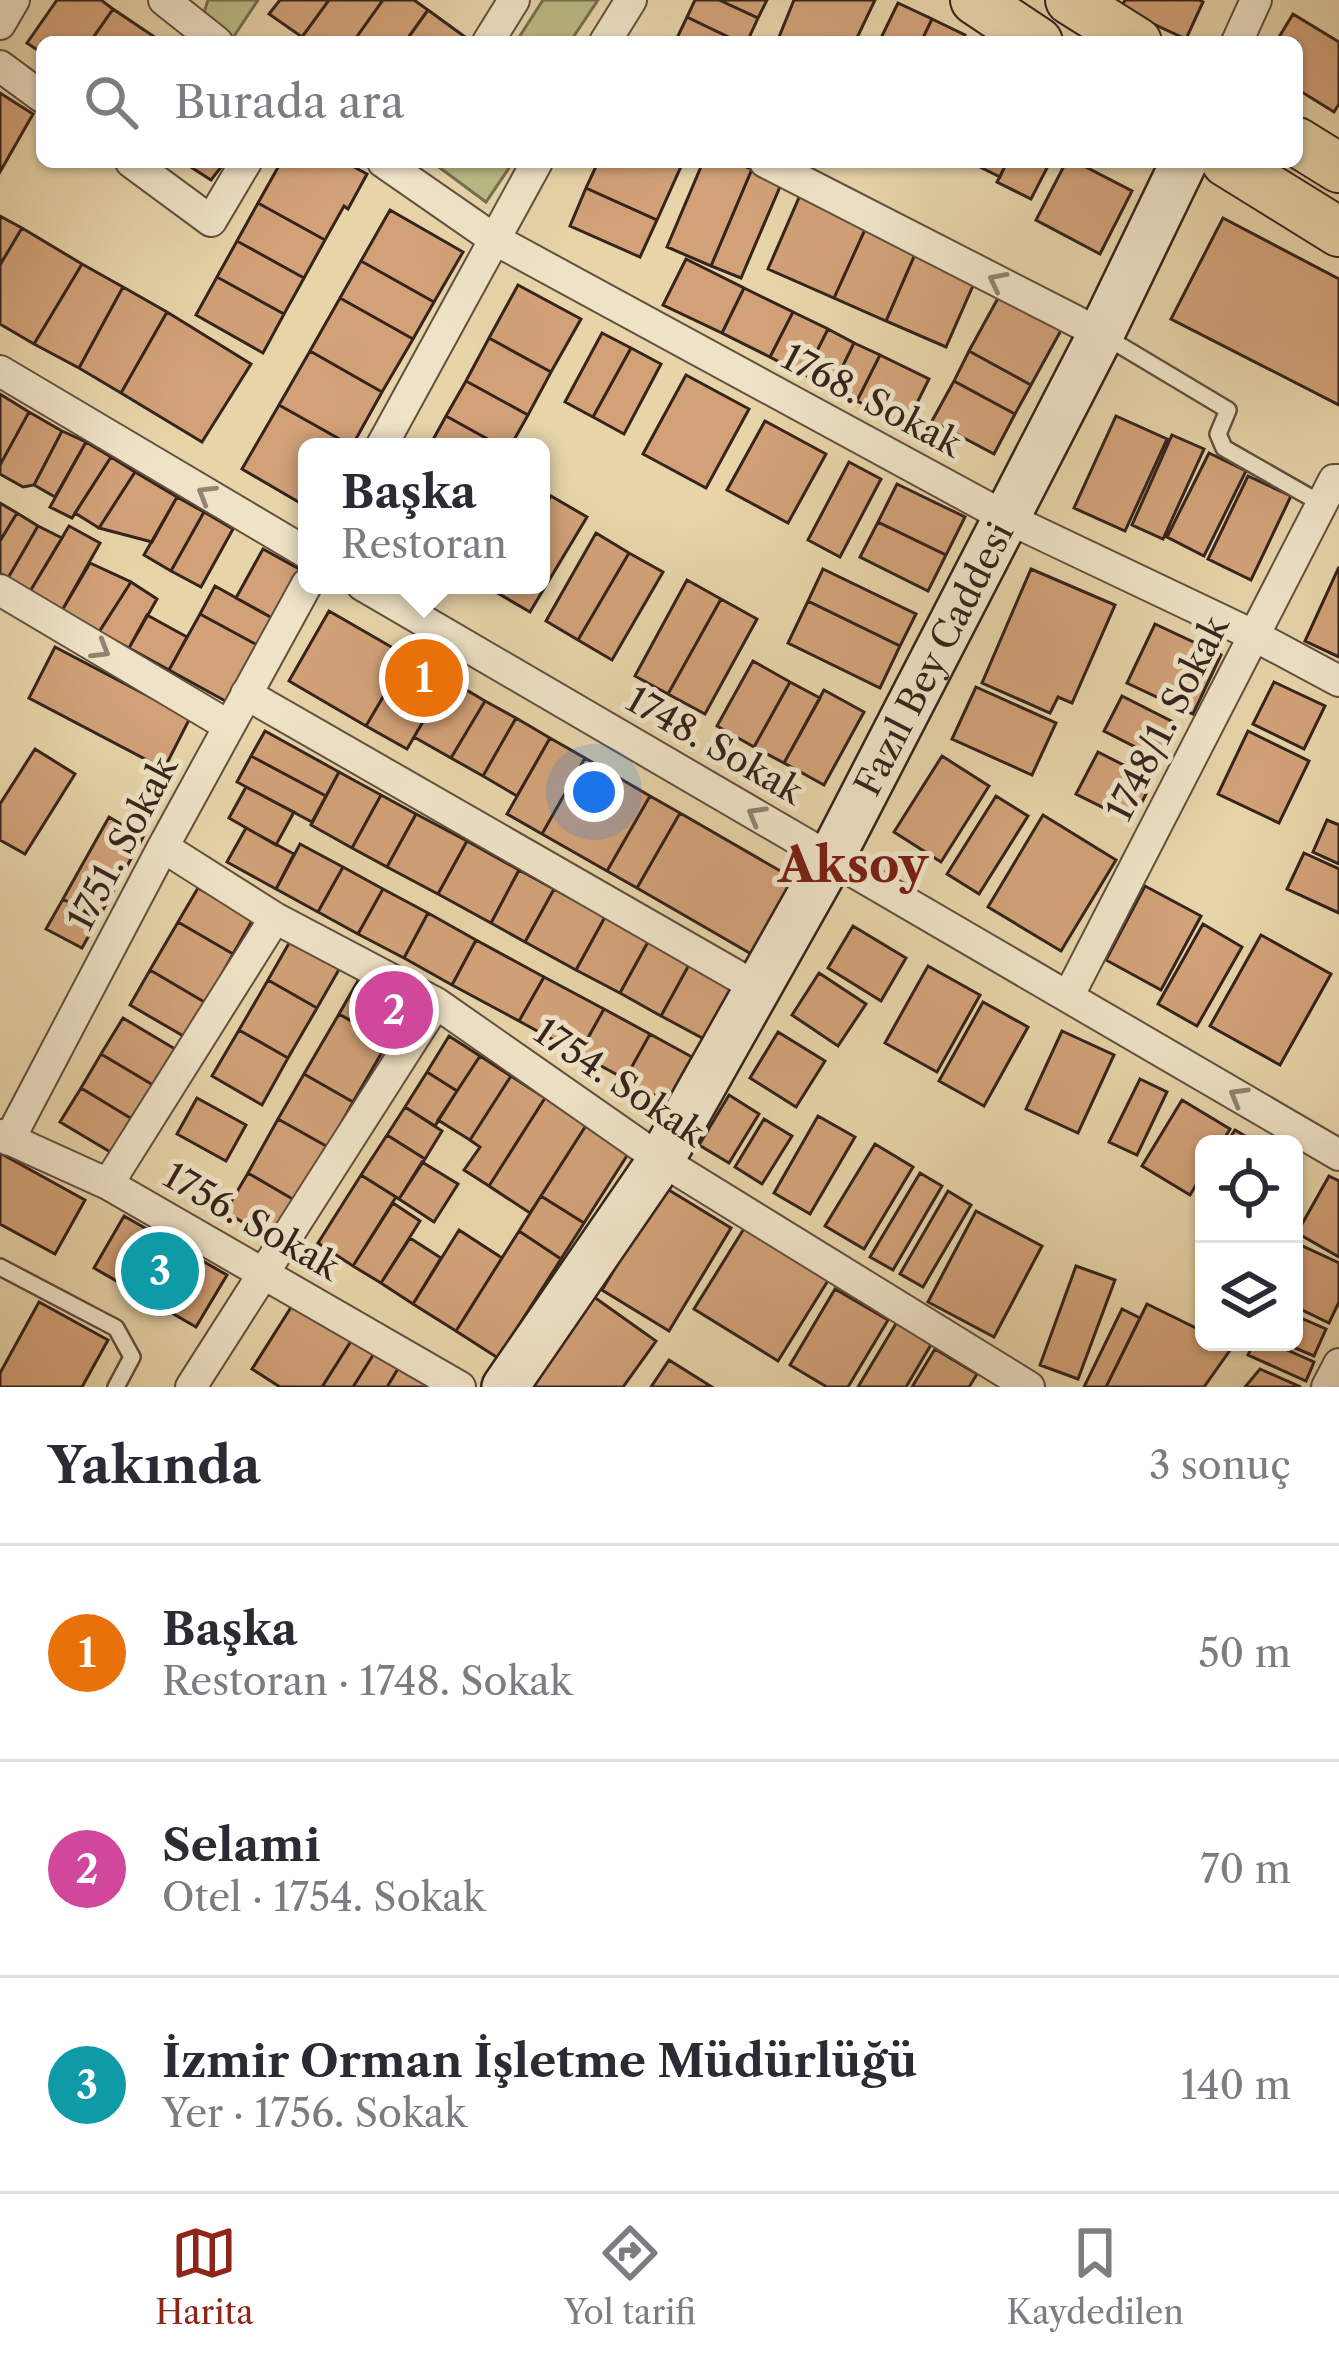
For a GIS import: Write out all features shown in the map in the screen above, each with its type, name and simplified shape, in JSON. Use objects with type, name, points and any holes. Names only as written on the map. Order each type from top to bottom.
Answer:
[{"type":"main road","points":[[975,0],[1029,36]]},
{"type":"main road","points":[[1070,0],[1127,36]]},
{"type":"main road","points":[[1303,146],[1339,168]]},
{"type":"main road","points":[[1236,168],[1339,232]]},
{"type":"street","points":[[0,23],[14,0]]},
{"type":"street","points":[[164,0],[209,36]]},
{"type":"street","points":[[492,36],[514,0]]},
{"type":"street","points":[[609,36],[631,0]]},
{"type":"street","points":[[1240,36],[1256,0]]},
{"type":"street","points":[[0,66],[36,93]]},
{"type":"street","points":[[138,168],[211,221],[243,168]]},
{"type":"street","name":"1768. Sokak","points":[[402,168],[494,239],[1007,518],[1339,681]]},
{"type":"street","points":[[386,438],[534,168]]},
{"type":"street","points":[[777,168],[1101,334]]},
{"type":"street","name":"Fazıl Bey Caddesi","points":[[506,1387],[661,1160],[831,858],[1101,334],[1181,168]]},
{"type":"street","points":[[0,371],[298,548]]},
{"type":"street","name":"1748/1. Sokak","points":[[1068,997],[1330,492]]},
{"type":"street","points":[[0,590],[230,726]]},
{"type":"street","name":"1751. Sokak","points":[[5,1137],[301,594]]},
{"type":"street","name":"1748. Sokak","points":[[377,594],[1339,1155]]},
{"type":"street","points":[[246,694],[758,988]]},
{"type":"street","name":"1754. Sokak","points":[[163,847],[275,918],[436,1003],[661,1160],[1030,1387]]},
{"type":"street","points":[[108,1184],[275,918]]},
{"type":"street","points":[[191,1387],[436,1003]]},
{"type":"street","name":"1756. Sokak","points":[[5,1137],[108,1184],[460,1387]]},
{"type":"street","points":[[1327,1387],[1339,1364]]},
{"type":"lane","points":[[1101,334],[1228,410],[1218,434],[1224,448],[1330,492]]},
{"type":"lane","points":[[0,1268],[116,1328],[132,1357],[116,1387]]},
{"type":"green space","points":[[208,0],[258,0],[234,36],[217,36],[199,28]]},
{"type":"green space","points":[[543,0],[598,0],[574,36],[520,36]]},
{"type":"green space","points":[[440,168],[509,168],[486,202]]},
{"type":"building","points":[[57,0],[101,0],[113,9],[94,36],[36,36],[36,49],[27,43]]},
{"type":"building","points":[[280,0],[329,0],[303,36],[269,14]]},
{"type":"building","points":[[329,0],[383,0],[357,36],[303,36]]},
{"type":"building","points":[[383,0],[414,0],[428,10],[409,36],[357,36]]},
{"type":"building","points":[[695,0],[719,0],[758,18],[750,36],[727,36],[687,17]]},
{"type":"building","points":[[719,0],[767,0],[758,18]]},
{"type":"building","points":[[794,0],[875,0],[858,36],[779,36]]},
{"type":"building","points":[[1125,0],[1203,2],[1187,36],[1121,9]]},
{"type":"building","points":[[898,3],[932,19],[924,36],[882,36]]},
{"type":"building","points":[[113,9],[153,36],[94,36]]},
{"type":"building","points":[[428,10],[464,36],[409,36]]},
{"type":"building","points":[[1293,14],[1339,42],[1339,104],[1334,112],[1303,93],[1303,36],[1280,36]]},
{"type":"building","points":[[687,17],[727,36],[678,36]]},
{"type":"building","points":[[932,19],[965,35],[965,36],[924,36]]},
{"type":"building","points":[[0,93],[33,114],[0,172]]},
{"type":"building","points":[[192,168],[220,168],[211,180]]},
{"type":"building","points":[[278,168],[356,168],[367,174],[325,240],[258,203]]},
{"type":"building","points":[[595,168],[680,168],[657,220],[586,188]]},
{"type":"building","points":[[700,168],[752,169],[711,266],[667,247]]},
{"type":"building","points":[[982,168],[1004,168],[1000,177]]},
{"type":"building","points":[[1004,168],[1047,168],[1031,199],[997,182]]},
{"type":"building","points":[[1063,168],[1088,168],[1132,191],[1100,254],[1036,220]]},
{"type":"building","points":[[752,169],[782,182],[741,278],[711,266]]},
{"type":"building","points":[[586,188],[657,220],[640,257],[570,226]]},
{"type":"building","points":[[801,193],[868,223],[834,298],[768,269]]},
{"type":"building","points":[[258,203],[325,240],[304,278],[237,241]]},
{"type":"building","points":[[390,210],[463,252],[434,302],[361,261]]},
{"type":"building","points":[[0,216],[22,228],[0,265]]},
{"type":"building","points":[[1223,218],[1339,279],[1339,405],[1171,319]]},
{"type":"building","points":[[868,223],[919,245],[886,321],[834,298]]},
{"type":"building","points":[[22,228],[82,264],[34,344],[0,324],[0,265]]},
{"type":"building","points":[[237,241],[304,278],[284,314],[217,277]]},
{"type":"building","points":[[919,245],[979,272],[946,347],[886,321]]},
{"type":"building","points":[[686,259],[744,288],[722,333],[663,305]]},
{"type":"building","points":[[361,261],[434,302],[413,339],[340,298]]},
{"type":"building","points":[[82,264],[123,287],[79,368],[34,344]]},
{"type":"building","points":[[217,277],[284,314],[263,353],[196,315]]},
{"type":"building","points":[[518,285],[581,319],[551,372],[489,338]]},
{"type":"building","points":[[123,287],[167,312],[121,393],[79,368]]},
{"type":"building","points":[[744,288],[793,312],[770,357],[722,333]]},
{"type":"building","points":[[1003,289],[1065,323],[1031,385],[969,351]]},
{"type":"building","points":[[340,298],[413,339],[382,392],[310,351]]},
{"type":"building","points":[[167,312],[251,364],[202,442],[121,393]]},
{"type":"building","points":[[793,312],[828,329],[805,375],[770,357]]},
{"type":"building","points":[[828,329],[854,343],[832,388],[805,375]]},
{"type":"building","points":[[602,333],[631,348],[593,417],[565,402]]},
{"type":"building","points":[[489,338],[551,372],[528,415],[466,381]]},
{"type":"building","points":[[854,343],[880,355],[857,401],[832,388]]},
{"type":"building","points":[[631,348],[661,364],[624,434],[593,417]]},
{"type":"building","points":[[310,351],[382,392],[356,438],[338,438],[279,405]]},
{"type":"building","points":[[969,351],[1031,385],[1015,414],[954,381]]},
{"type":"building","points":[[880,355],[929,379],[906,425],[857,401]]},
{"type":"building","points":[[686,375],[749,409],[706,488],[643,454]]},
{"type":"building","points":[[466,381],[528,415],[515,438],[486,438],[446,416]]},
{"type":"building","points":[[954,381],[1015,414],[994,454],[932,421]]},
{"type":"building","points":[[0,394],[29,412],[0,465]]},
{"type":"building","points":[[279,405],[338,438],[298,438],[298,502],[242,469]]},
{"type":"building","points":[[29,412],[62,431],[34,485],[23,487],[0,474],[0,465]]},
{"type":"building","points":[[446,416],[486,438],[434,438]]},
{"type":"building","points":[[1116,416],[1167,439],[1125,531],[1074,508]]},
{"type":"building","points":[[765,421],[826,454],[788,523],[727,490]]},
{"type":"building","points":[[62,431],[86,442],[55,497],[34,485]]},
{"type":"building","points":[[1172,435],[1204,449],[1163,539],[1132,525]]},
{"type":"building","points":[[86,442],[111,457],[72,518],[50,507]]},
{"type":"building","points":[[1209,453],[1246,471],[1204,556],[1167,537]]},
{"type":"building","points":[[111,457],[135,472],[99,528],[75,513]]},
{"type":"building","points":[[849,462],[881,479],[840,557],[808,540]]},
{"type":"building","points":[[135,472],[177,497],[152,542],[99,528]]},
{"type":"building","points":[[1248,476],[1291,496],[1251,580],[1208,559]]},
{"type":"building","points":[[897,484],[965,517],[946,555],[878,522]]},
{"type":"building","points":[[177,497],[204,512],[171,571],[144,555]]},
{"type":"building","points":[[550,498],[587,517],[550,579]]},
{"type":"building","points":[[0,503],[17,513],[0,541]]},
{"type":"building","points":[[204,512],[233,529],[201,587],[171,571]]},
{"type":"building","points":[[17,513],[38,526],[8,578],[0,573],[0,541]]},
{"type":"building","points":[[878,522],[946,555],[928,591],[860,557]]},
{"type":"building","points":[[38,526],[62,538],[29,593],[8,578]]},
{"type":"building","points":[[69,526],[100,543],[60,614],[29,593]]},
{"type":"building","points":[[596,533],[629,553],[578,640],[546,621]]},
{"type":"building","points":[[263,549],[298,568],[274,619],[236,598]]},
{"type":"building","points":[[629,553],[663,572],[612,660],[578,640]]},
{"type":"building","points":[[90,563],[131,582],[99,632],[60,614]]},
{"type":"building","points":[[1339,567],[1339,657],[1305,641]]},
{"type":"building","points":[[823,569],[916,614],[900,646],[808,601]]},
{"type":"building","points":[[1031,569],[1115,605],[1072,703],[1058,697],[1050,713],[982,683]]},
{"type":"building","points":[[687,580],[721,599],[668,694],[635,676]]},
{"type":"building","points":[[131,582],[157,599],[129,648],[99,632]]},
{"type":"building","points":[[215,586],[274,619],[259,646],[200,614]]},
{"type":"building","points":[[499,594],[541,594],[530,612]]},
{"type":"building","points":[[721,599],[757,619],[705,714],[668,694]]},
{"type":"building","points":[[808,601],[900,646],[880,688],[788,643]]},
{"type":"building","points":[[329,611],[407,656],[366,726],[289,681]]},
{"type":"building","points":[[200,614],[259,646],[229,703],[169,670]]},
{"type":"building","points":[[147,615],[187,637],[169,670],[129,648]]},
{"type":"building","points":[[1155,624],[1221,655],[1193,714],[1127,683]]},
{"type":"building","points":[[55,647],[190,718],[164,769],[29,698]]},
{"type":"building","points":[[407,656],[448,679],[407,749],[366,726]]},
{"type":"building","points":[[753,661],[790,682],[754,747],[717,726]]},
{"type":"building","points":[[448,679],[485,701],[451,758],[414,737]]},
{"type":"building","points":[[790,682],[820,698],[784,763],[754,747]]},
{"type":"building","points":[[1274,682],[1325,706],[1304,749],[1253,724]]},
{"type":"building","points":[[976,687],[1056,723],[1032,775],[952,739]]},
{"type":"building","points":[[824,690],[864,712],[824,785],[784,763]]},
{"type":"building","points":[[1122,696],[1175,723],[1157,758],[1104,731]]},
{"type":"building","points":[[485,701],[516,718],[483,776],[451,758]]},
{"type":"building","points":[[516,718],[550,738],[517,796],[483,776]]},
{"type":"building","points":[[265,731],[339,772],[326,796],[251,756]]},
{"type":"building","points":[[1248,731],[1309,761],[1279,823],[1218,794]]},
{"type":"building","points":[[550,738],[585,758],[542,834],[507,814]]},
{"type":"building","points":[[35,749],[75,774],[25,854],[0,840],[0,804]]},
{"type":"building","points":[[1098,752],[1153,780],[1132,822],[1076,794]]},
{"type":"building","points":[[251,756],[326,796],[312,822],[237,782]]},
{"type":"building","points":[[942,756],[989,786],[941,862],[894,832]]},
{"type":"building","points":[[585,758],[650,796],[607,871],[542,834]]},
{"type":"building","points":[[339,772],[381,795],[352,848],[311,825]]},
{"type":"building","points":[[246,787],[294,812],[276,845],[229,818]]},
{"type":"building","points":[[381,795],[416,814],[387,867],[352,848]]},
{"type":"building","points":[[650,796],[680,813],[637,888],[607,871]]},
{"type":"building","points":[[996,796],[1028,816],[979,894],[947,874]]},
{"type":"building","points":[[680,813],[796,880],[753,955],[637,888]]},
{"type":"building","points":[[416,814],[467,841],[438,894],[387,867]]},
{"type":"building","points":[[1043,815],[1116,860],[1061,951],[988,907]]},
{"type":"building","points":[[109,817],[143,837],[98,919],[63,899]]},
{"type":"building","points":[[1327,820],[1339,825],[1339,864],[1313,852]]},
{"type":"building","points":[[246,828],[294,854],[276,889],[227,862]]},
{"type":"building","points":[[467,841],[519,870],[491,923],[438,894]]},
{"type":"building","points":[[300,844],[343,867],[318,912],[276,889]]},
{"type":"building","points":[[1304,853],[1339,869],[1339,913],[1287,889]]},
{"type":"building","points":[[343,867],[383,889],[358,934],[318,912]]},
{"type":"building","points":[[519,870],[554,889],[525,942],[491,923]]},
{"type":"building","points":[[1145,886],[1201,916],[1161,990],[1106,960]]},
{"type":"building","points":[[198,888],[253,919],[233,954],[178,922]]},
{"type":"building","points":[[383,889],[428,913],[404,958],[358,934]]},
{"type":"building","points":[[554,889],[605,917],[576,970],[525,942]]},
{"type":"building","points":[[63,899],[98,919],[82,948],[46,929]]},
{"type":"building","points":[[428,913],[476,940],[452,985],[404,958]]},
{"type":"building","points":[[605,917],[649,940],[620,993],[576,970]]},
{"type":"building","points":[[178,922],[233,954],[206,1003],[150,970]]},
{"type":"building","points":[[1203,924],[1242,947],[1197,1026],[1158,1004]]},
{"type":"building","points":[[853,926],[906,958],[881,1001],[828,968]]},
{"type":"building","points":[[1261,935],[1331,974],[1280,1065],[1210,1026]]},
{"type":"building","points":[[292,938],[341,966],[317,1008],[268,980]]},
{"type":"building","points":[[476,940],[544,977],[519,1021],[452,985]]},
{"type":"building","points":[[649,940],[690,963],[661,1016],[620,993]]},
{"type":"building","points":[[690,963],[733,986],[704,1039],[661,1016]]},
{"type":"building","points":[[928,966],[980,995],[937,1072],[885,1043]]},
{"type":"building","points":[[150,970],[206,1003],[185,1037],[130,1005]]},
{"type":"building","points":[[363,972],[412,1000],[388,1042],[339,1014]]},
{"type":"building","points":[[819,973],[866,1004],[838,1046],[792,1015]]},
{"type":"building","points":[[544,977],[604,1009],[579,1054],[519,1021]]},
{"type":"building","points":[[268,980],[317,1008],[288,1058],[239,1030]]},
{"type":"building","points":[[983,1002],[1028,1027],[984,1106],[939,1081]]},
{"type":"building","points":[[604,1009],[650,1034],[625,1079],[579,1054]]},
{"type":"building","points":[[339,1014],[388,1042],[353,1102],[304,1074]]},
{"type":"building","points":[[123,1018],[175,1049],[153,1085],[101,1054]]},
{"type":"building","points":[[239,1030],[288,1058],[262,1105],[212,1076]]},
{"type":"building","points":[[1062,1031],[1114,1055],[1078,1133],[1026,1109]]},
{"type":"building","points":[[778,1032],[825,1061],[796,1107],[750,1078]]},
{"type":"building","points":[[650,1034],[692,1057],[667,1102],[625,1079]]},
{"type":"building","points":[[449,1036],[480,1056],[457,1091],[427,1072]]},
{"type":"building","points":[[101,1054],[153,1085],[132,1119],[81,1088]]},
{"type":"building","points":[[480,1056],[511,1076],[470,1140],[438,1120]]},
{"type":"building","points":[[427,1072],[457,1091],[435,1126],[405,1107]]},
{"type":"building","points":[[304,1074],[353,1102],[328,1147],[278,1119]]},
{"type":"building","points":[[511,1076],[545,1098],[489,1186],[464,1170],[480,1147],[470,1140]]},
{"type":"building","points":[[1140,1079],[1167,1092],[1137,1155],[1109,1142]]},
{"type":"building","points":[[81,1088],[132,1119],[112,1153],[60,1122]]},
{"type":"building","points":[[729,1095],[759,1114],[729,1163],[699,1145]]},
{"type":"building","points":[[197,1098],[246,1125],[226,1161],[177,1134]]},
{"type":"building","points":[[545,1098],[587,1124],[530,1213],[489,1186]]},
{"type":"building","points":[[1182,1100],[1230,1129],[1226,1135],[1195,1135],[1195,1187],[1190,1195],[1142,1166]]},
{"type":"building","points":[[405,1107],[442,1131],[425,1159],[387,1135]]},
{"type":"building","points":[[818,1116],[855,1137],[810,1214],[774,1193]]},
{"type":"building","points":[[278,1119],[328,1147],[296,1201],[248,1173]]},
{"type":"building","points":[[764,1119],[792,1136],[762,1184],[735,1167]]},
{"type":"building","points":[[587,1124],[630,1151],[584,1223],[541,1196]]},
{"type":"building","points":[[387,1135],[425,1159],[399,1199],[361,1175]]},
{"type":"building","points":[[875,1144],[913,1167],[864,1249],[825,1226]]},
{"type":"building","points":[[0,1153],[85,1200],[55,1254],[0,1224]]},
{"type":"building","points":[[422,1162],[458,1184],[434,1222],[399,1199]]},
{"type":"building","points":[[248,1173],[296,1201],[274,1240],[225,1212]]},
{"type":"building","points":[[920,1173],[942,1186],[893,1270],[870,1257]]},
{"type":"building","points":[[361,1175],[396,1197],[353,1266],[318,1243]]},
{"type":"building","points":[[1329,1176],[1339,1181],[1339,1257],[1303,1236],[1303,1222]]},
{"type":"building","points":[[664,1187],[731,1228],[669,1331],[602,1290]]},
{"type":"building","points":[[948,1191],[971,1205],[923,1287],[900,1274]]},
{"type":"building","points":[[541,1196],[584,1223],[561,1259],[519,1231]]},
{"type":"building","points":[[393,1203],[420,1221],[381,1283],[353,1266]]},
{"type":"building","points":[[976,1211],[1042,1246],[994,1337],[928,1302]]},
{"type":"building","points":[[124,1216],[227,1275],[196,1327],[94,1268]]},
{"type":"building","points":[[745,1227],[829,1279],[778,1361],[694,1309]]},
{"type":"building","points":[[459,1230],[502,1258],[456,1331],[413,1304]]},
{"type":"building","points":[[519,1231],[561,1259],[498,1358],[456,1331]]},
{"type":"building","points":[[410,1238],[441,1258],[413,1304],[381,1283]]},
{"type":"building","points":[[1303,1246],[1339,1263],[1339,1302],[1329,1323],[1303,1310]]},
{"type":"building","points":[[1076,1266],[1115,1280],[1078,1379],[1040,1365]]},
{"type":"building","points":[[835,1289],[888,1320],[848,1387],[827,1387],[790,1365]]},
{"type":"building","points":[[594,1297],[656,1341],[623,1387],[530,1387]]},
{"type":"building","points":[[295,1301],[353,1338],[322,1387],[280,1387],[252,1369]]},
{"type":"building","points":[[39,1302],[108,1340],[82,1387],[0,1387],[0,1373]]},
{"type":"building","points":[[1147,1304],[1195,1328],[1195,1351],[1229,1351],[1204,1387],[1106,1387]]},
{"type":"building","points":[[1122,1309],[1140,1318],[1106,1387],[1084,1387]]},
{"type":"building","points":[[1303,1319],[1326,1329],[1314,1356],[1302,1351]]},
{"type":"building","points":[[897,1322],[932,1343],[906,1387],[858,1387]]},
{"type":"building","points":[[353,1338],[375,1352],[353,1387],[322,1387]]},
{"type":"building","points":[[935,1349],[977,1374],[969,1387],[912,1387]]},
{"type":"building","points":[[1250,1351],[1289,1351],[1314,1362],[1306,1381],[1248,1355]]},
{"type":"building","points":[[375,1352],[399,1367],[387,1387],[353,1387]]},
{"type":"building","points":[[669,1360],[712,1387],[651,1387]]},
{"type":"building","points":[[399,1367],[430,1387],[387,1387]]},
{"type":"building","points":[[1260,1369],[1301,1387],[1245,1387]]},
{"type":"place","name":"Başka","points":[[424,678]]},
{"type":"place","name":"Selami","points":[[394,1010]]},
{"type":"place","name":"İzmir Orman İşletme Müdürlüğü","points":[[160,1271]]},
{"type":"district","name":"Aksoy","points":[[853,865]]}]
